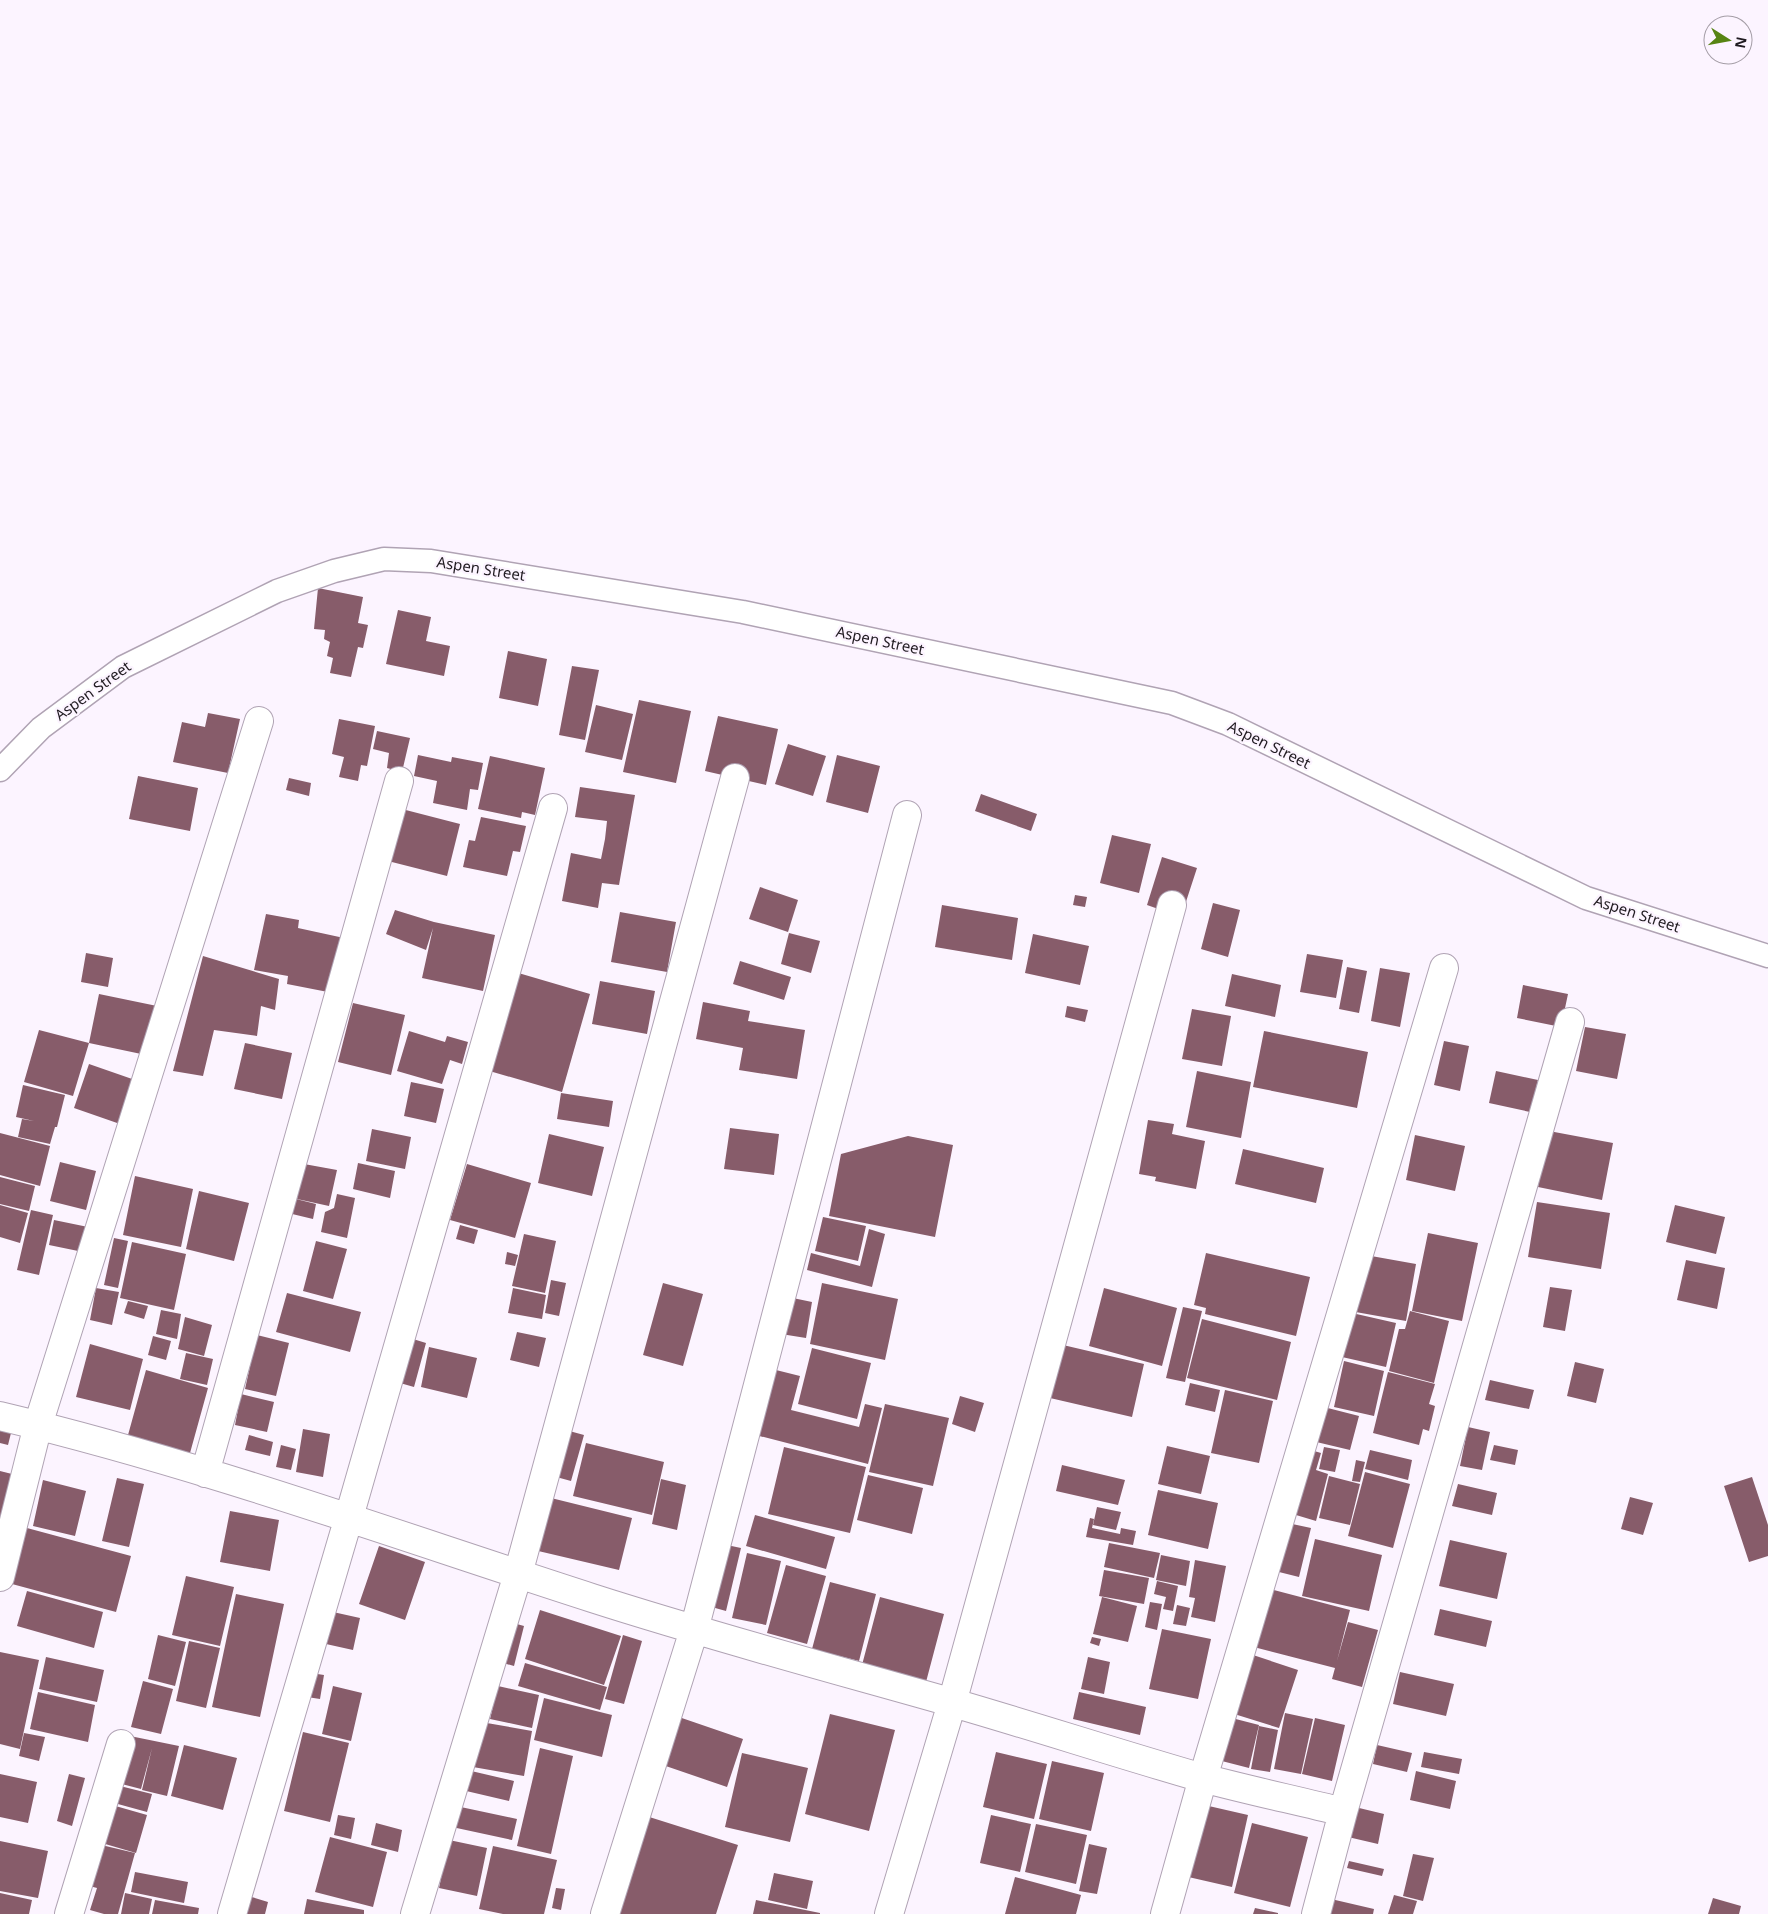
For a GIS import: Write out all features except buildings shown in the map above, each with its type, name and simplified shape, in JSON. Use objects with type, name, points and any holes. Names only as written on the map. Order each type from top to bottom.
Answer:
[{"type":"street","points":[[0,1577],[38,1425],[259,721]]},
{"type":"street","points":[[415,1914],[518,1574],[735,778]]},
{"type":"street","points":[[205,1473],[399,781]]},
{"type":"street","points":[[232,1914],[349,1517],[553,808]]},
{"type":"street","points":[[604,1914],[694,1630],[907,815]]},
{"type":"street","points":[[889,1914],[952,1703],[1172,905]]},
{"type":"street","points":[[1165,1914],[1203,1778],[1444,968]]},
{"type":"street","points":[[1316,1914],[1343,1812],[1570,1022]]},
{"type":"street","points":[[0,1416],[38,1425],[205,1473],[349,1517],[518,1574],[694,1630],[952,1703],[1203,1778],[1343,1812]]},
{"type":"street","points":[[69,1914],[121,1744]]},
{"type":"lane","name":"Aspen Street","points":[[0,770],[41,728],[123,667],[277,591],[334,571],[384,559],[431,561],[743,612],[1172,703],[1228,724],[1586,898],[1768,956]]}]
